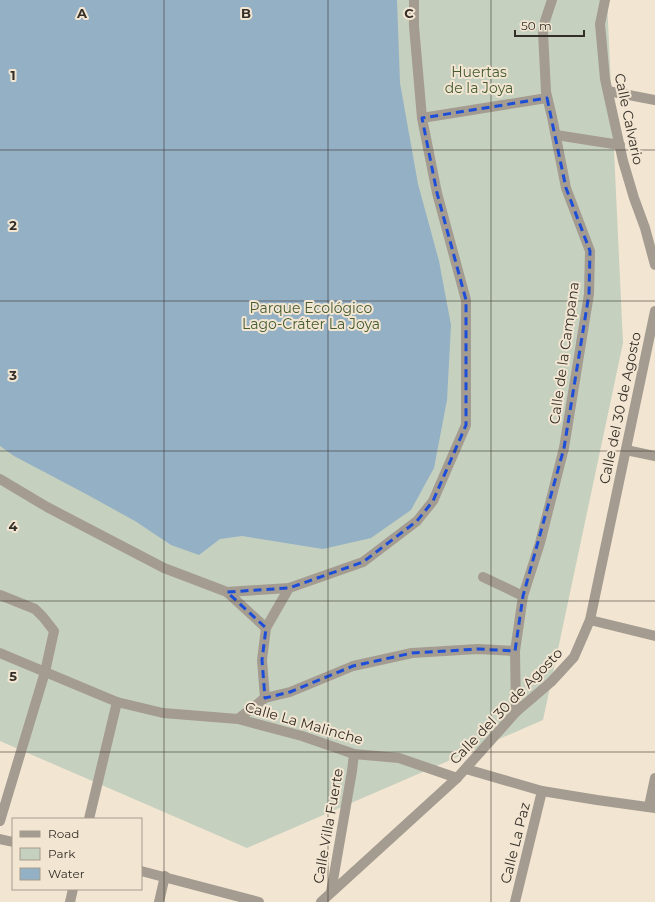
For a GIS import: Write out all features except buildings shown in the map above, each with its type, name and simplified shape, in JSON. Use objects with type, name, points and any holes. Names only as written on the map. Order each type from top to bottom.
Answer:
[{"type":"street","points":[[227,592],[289,588],[363,562],[417,521],[433,501],[466,425],[466,300],[437,193],[422,118],[414,26],[414,0]]},
{"type":"street","name":"Calle de la Campana","points":[[516,712],[515,651],[523,596],[540,543],[564,448],[589,294],[590,251],[566,188],[547,98],[544,70],[543,32],[552,0]]},
{"type":"street","name":"Calle Calvario","points":[[605,0],[600,24],[605,79],[634,198],[645,228],[655,264]]},
{"type":"street","points":[[608,91],[655,100]]},
{"type":"street","points":[[422,118],[547,98]]},
{"type":"street","points":[[556,135],[620,145]]},
{"type":"street","name":"Calle del 30 de Agosto","points":[[321,902],[457,778],[516,712],[551,682],[574,657],[590,620],[655,311]]},
{"type":"street","points":[[626,450],[655,456]]},
{"type":"street","points":[[0,479],[47,507],[164,568],[227,592],[266,628]]},
{"type":"street","points":[[483,577],[523,596]]},
{"type":"street","points":[[265,698],[262,660],[266,628],[289,588]]},
{"type":"street","points":[[0,595],[35,609],[54,631],[45,672],[0,821]]},
{"type":"street","points":[[590,620],[655,636]]},
{"type":"street","points":[[238,719],[265,698],[290,692],[353,666],[412,653],[478,649],[515,651]]},
{"type":"street","name":"Calle La Malinche","points":[[0,653],[117,702],[163,713],[238,719],[302,736],[354,754],[399,758],[457,778]]},
{"type":"street","points":[[89,818],[117,702]]},
{"type":"street","name":"Calle Villa Fuerte","points":[[330,902],[354,754]]},
{"type":"street","points":[[466,769],[542,791],[652,807],[655,778]]},
{"type":"street","name":"Calle La Paz","points":[[515,902],[542,791]]},
{"type":"street","points":[[0,839],[12,842]]},
{"type":"street","points":[[142,871],[165,876],[259,902]]},
{"type":"street","points":[[159,902],[165,876]]},
{"type":"street","points":[[70,902],[73,890]]},
{"type":"highlighted area","points":[[547,98],[566,188],[590,251],[589,294],[564,448],[523,596],[515,651],[478,649],[412,653],[353,666],[290,692],[265,698],[262,660],[266,628],[227,592],[289,588],[363,562],[417,521],[433,501],[466,425],[466,300],[437,193],[422,118]]},
{"type":"green space","name":"Parque Ecológico Lago-Cráter La Joya","points":[[0,0],[607,0],[623,343],[543,720],[247,848],[0,741]]},
{"type":"water","points":[[0,0],[397,0],[400,83],[418,184],[439,261],[451,325],[447,400],[434,468],[411,510],[371,538],[323,549],[242,536],[220,539],[199,555],[171,545],[135,521],[14,456],[0,446]]},
{"type":"park label","name":"Huertas de la Joya","points":[[479,80]]}]
